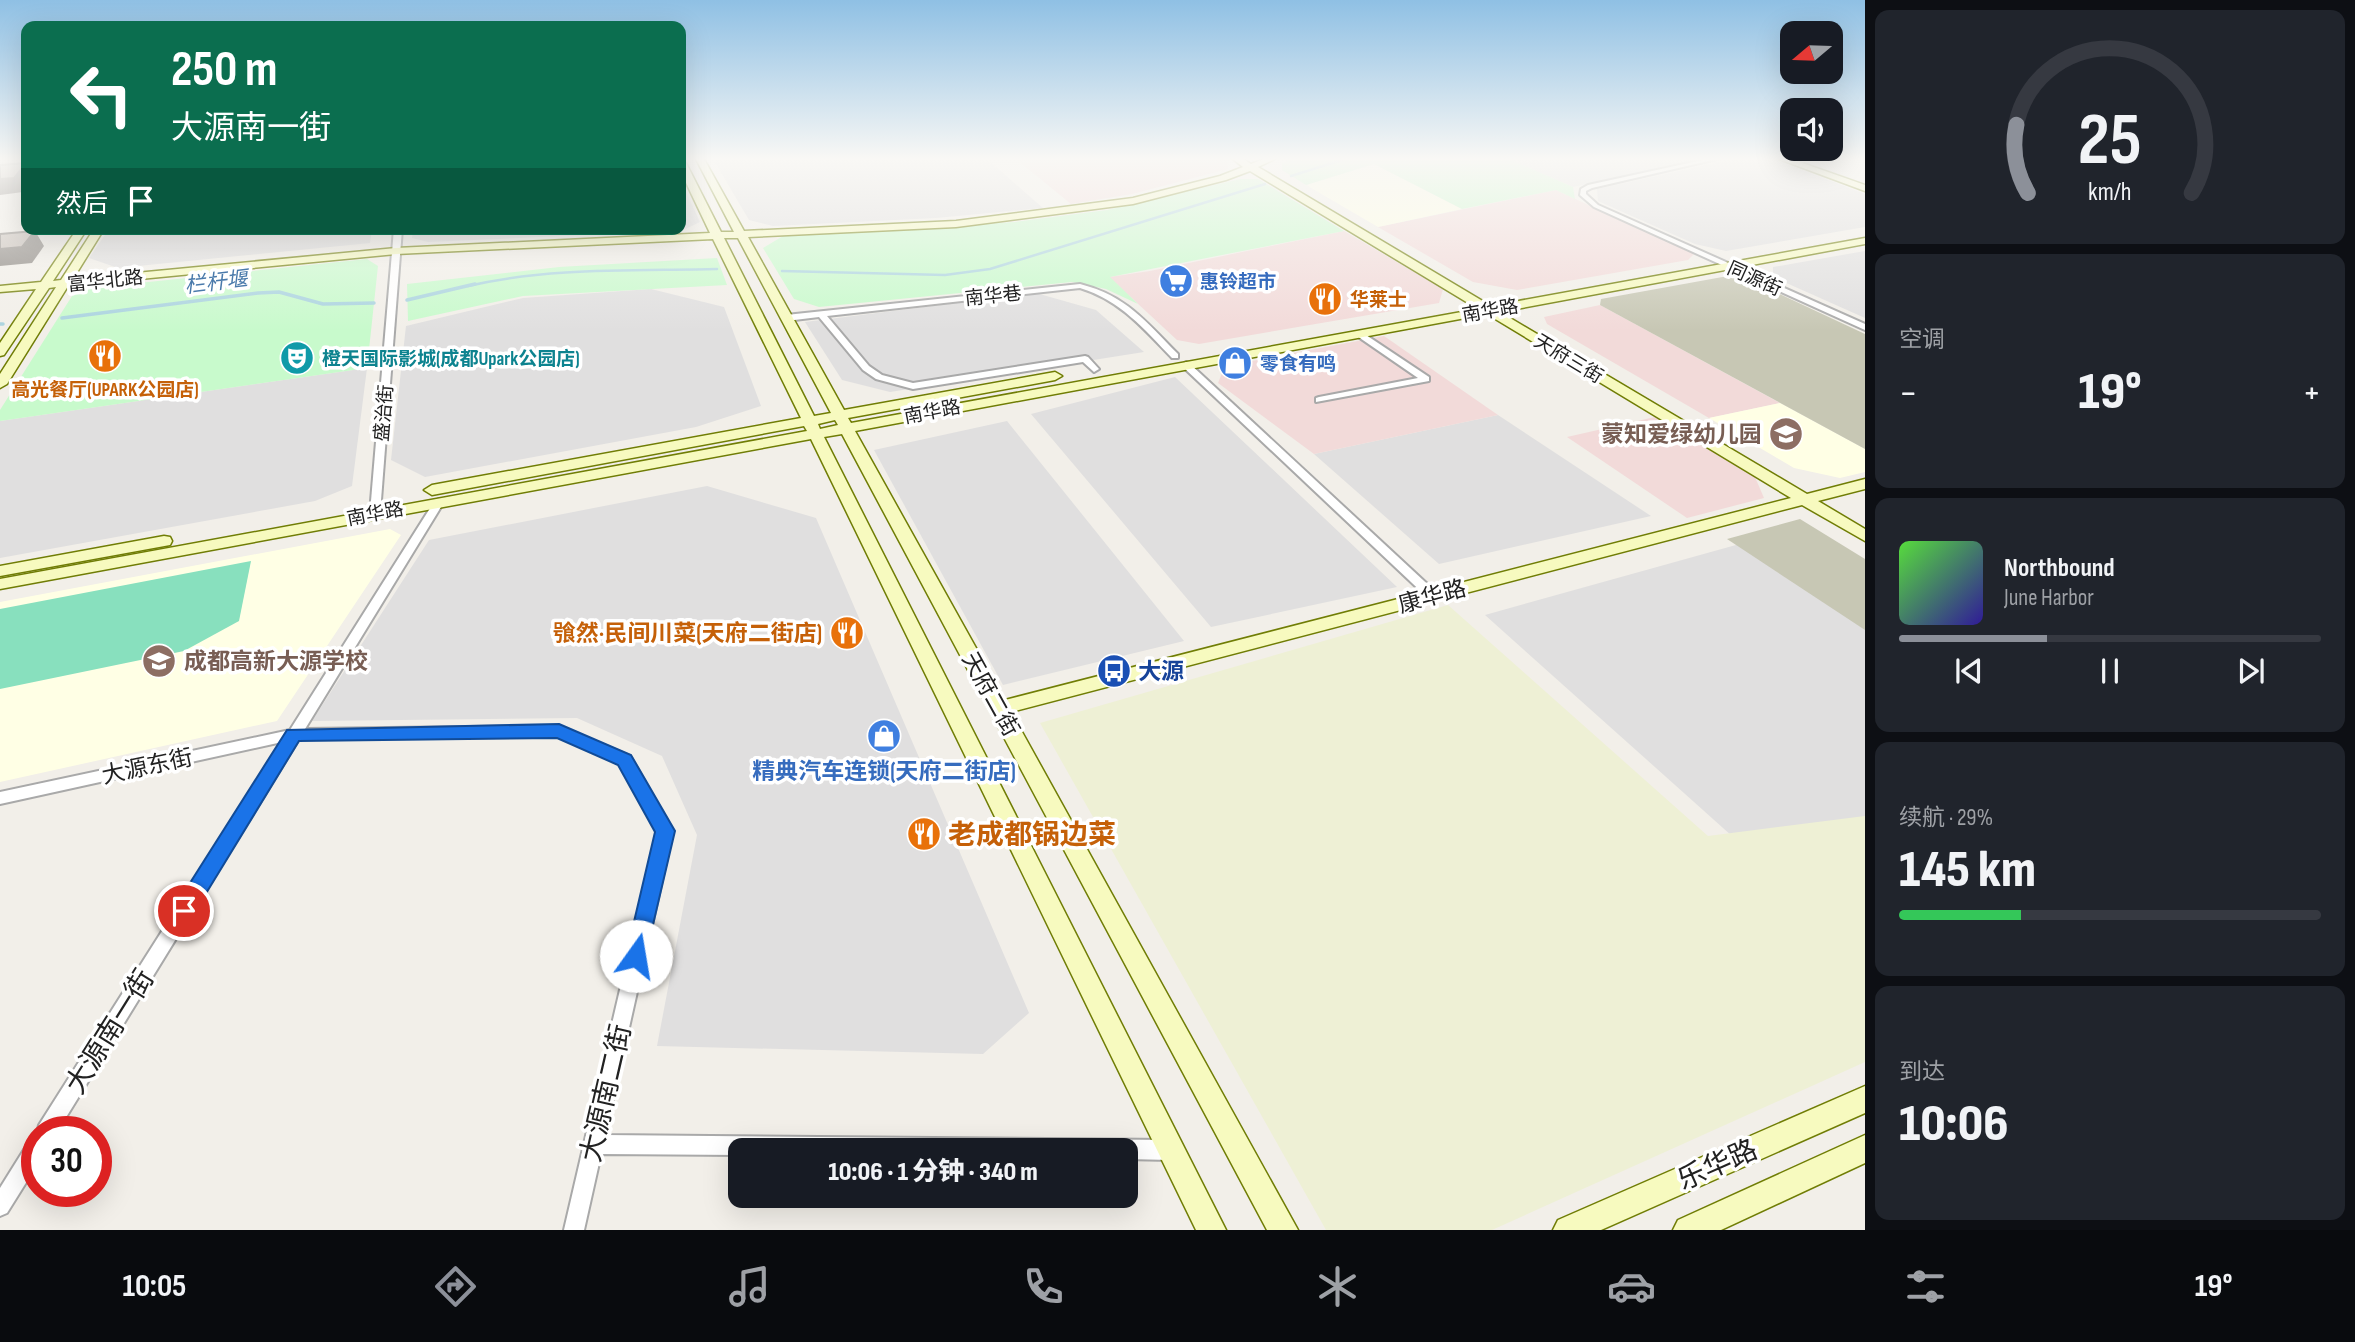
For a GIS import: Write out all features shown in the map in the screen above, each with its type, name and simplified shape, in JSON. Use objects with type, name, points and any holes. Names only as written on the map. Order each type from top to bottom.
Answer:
[{"type":"main road","name":"天府二街","points":[[708,216],[1211,1230]]},
{"type":"main road","name":"天府二街","points":[[731,216],[1283,1230]]},
{"type":"main road","name":"富华北路","points":[[0,289],[396,251],[956,224],[1020,216]]},
{"type":"main road","name":"天府三街","points":[[1340,216],[1812,498],[1865,536]]},
{"type":"main road","name":"南华路","points":[[0,571],[375,508],[439,502],[843,421],[1490,306],[1723,263],[1865,233]]},
{"type":"main road","points":[[0,352],[78,235]]},
{"type":"main road","points":[[0,384],[95,235]]},
{"type":"main road","name":"南华路","points":[[1723,263],[1865,241]]},
{"type":"main road","name":"南华路","points":[[843,421],[1094,369],[1180,360],[1360,334],[1490,306]]},
{"type":"main road","name":"南华路","points":[[0,584],[375,508],[812,427]]},
{"type":"main road","name":"康华路","points":[[999,708],[1865,484]]},
{"type":"main road","name":"天府三街","points":[[1812,498],[1865,523]]},
{"type":"main road","name":"乐华路","points":[[1568,1230],[1865,1099]]},
{"type":"main road","name":"乐华路","points":[[1688,1230],[1865,1149]]},
{"type":"street","name":"同源街","points":[[1619,216],[1865,327]]},
{"type":"street","name":"盛治街","points":[[375,508],[397,235]]},
{"type":"street","name":"南华巷","points":[[786,318],[1080,286],[1099,290],[1116,298],[1433,596]]},
{"type":"street","points":[[821,314],[866,368],[878,377],[913,386],[1085,359],[1094,369]]},
{"type":"street","points":[[1319,400],[1426,379],[1360,334]]},
{"type":"street","name":"大源南一街","points":[[56,1116],[439,502]]},
{"type":"street","name":"大源南二街","points":[[294,734],[559,731],[625,760],[665,831],[574,1230]]},
{"type":"street","name":"大源东街","points":[[0,798],[294,734]]},
{"type":"street","points":[[594,1144],[1171,1150]]},
{"type":"street","points":[[0,1206],[21,1173]]},
{"type":"shaded area","points":[[686,216],[697,216],[700,222],[686,229]]},
{"type":"shaded area","points":[[747,216],[953,216],[773,226],[749,220]]},
{"type":"shaded area","points":[[1360,216],[1427,216],[1378,227]]},
{"type":"shaded area","points":[[1429,216],[1613,216],[1694,254],[1688,260],[1517,290],[1473,282],[1378,227]]},
{"type":"shaded area","points":[[1633,216],[1865,216],[1865,227],[1726,251],[1695,244]]},
{"type":"shaded area","points":[[1344,231],[1443,289],[1439,303],[1199,344],[1177,340],[1109,277],[1150,271]]},
{"type":"shaded area","points":[[105,235],[371,235],[370,243],[118,268],[89,258]]},
{"type":"shaded area","points":[[412,235],[589,235],[428,242],[412,238]]},
{"type":"shaded area","points":[[1865,251],[1865,318],[1773,277],[1773,267]]},
{"type":"shaded area","points":[[1728,276],[1752,281],[1865,334],[1865,449],[1600,305],[1601,299]]},
{"type":"shaded area","points":[[651,289],[724,307],[761,406],[696,427],[425,477],[391,460],[406,326],[523,298]]},
{"type":"shaded area","points":[[1036,293],[1096,310],[1144,352],[890,392],[842,380],[805,322]]},
{"type":"shaded area","points":[[1600,305],[1780,403],[1709,418],[1547,324],[1544,317]]},
{"type":"shaded area","points":[[1384,336],[1498,415],[1314,454],[1218,383],[1225,366]]},
{"type":"shaded area","points":[[367,368],[352,486],[315,501],[0,558],[0,421]]},
{"type":"shaded area","points":[[1175,377],[1397,587],[1211,627],[1031,414]]},
{"type":"shaded area","name":"蒙知爱绿幼儿园","points":[[1780,403],[1865,449],[1865,472],[1840,478],[1794,468],[1709,418]]},
{"type":"shaded area","points":[[1498,415],[1651,516],[1439,564],[1314,454]]},
{"type":"shaded area","points":[[1655,417],[1755,477],[1764,498],[1687,518],[1567,437]]},
{"type":"shaded area","points":[[1007,421],[1184,641],[1003,685],[874,450]]},
{"type":"shaded area","points":[[707,486],[816,518],[1029,1013],[983,1054],[657,1046],[697,835],[662,756],[577,718],[312,721],[429,540]]},
{"type":"shaded area","points":[[1800,519],[1865,559],[1865,630],[1727,539]]},
{"type":"shaded area","points":[[1804,526],[1865,565],[1865,955],[1485,615]]},
{"type":"shaded area","name":"成都高新大源学校","points":[[390,529],[401,535],[277,721],[0,782],[0,602]]},
{"type":"shaded area","points":[[1448,605],[1708,836],[1865,816],[1865,1062],[1492,1230],[1326,1230],[1040,723]]},
{"type":"green space","points":[[1058,216],[1320,216],[1344,231],[1110,277],[1138,304],[1106,289],[1072,282],[819,307],[794,299],[763,248],[783,236],[1015,222]]},
{"type":"green space","points":[[717,258],[727,285],[523,296],[408,321],[407,284],[559,267]]},
{"type":"green space","points":[[367,259],[378,266],[367,368],[0,421],[0,410],[72,296],[91,288]]},
{"type":"green space","points":[[251,561],[239,621],[184,651],[0,689],[0,609]]},
{"type":"building","points":[[21,232],[21,235],[32,235],[22,247],[0,249],[0,234]]},
{"type":"waterway","name":"栏杆堰","points":[[782,271],[945,275],[990,269],[1160,216]]},
{"type":"waterway","name":"栏杆堰","points":[[468,286],[560,273],[717,269]]},
{"type":"waterway","name":"栏杆堰","points":[[407,300],[475,284]]},
{"type":"waterway","name":"栏杆堰","points":[[62,318],[258,293],[279,292],[323,304],[374,303]]},
{"type":"place","name":"惠铃超市","points":[[1176,281]]},
{"type":"place","name":"华莱士","points":[[1325,299]]},
{"type":"place","name":"高光餐厅(UPARK公园店)","points":[[105,356]]},
{"type":"place","name":"橙天国际影城(成都Upark公园店)","points":[[297,358]]},
{"type":"place","name":"零食有鸣","points":[[1235,363]]},
{"type":"place","name":"蒙知爱绿幼儿园","points":[[1786,434]]},
{"type":"place","name":"飸然·民间川菜(天府二街店)","points":[[847,633]]},
{"type":"place","name":"成都高新大源学校","points":[[159,661]]},
{"type":"place","name":"大源","points":[[1114,671]]},
{"type":"place","name":"精典汽车连锁(天府二街店)","points":[[884,736]]},
{"type":"place","name":"老成都锅边菜","points":[[924,834]]},
{"type":"route","points":[[184,911],[294,734],[559,731],[625,760],[665,831],[636,956]]}]
